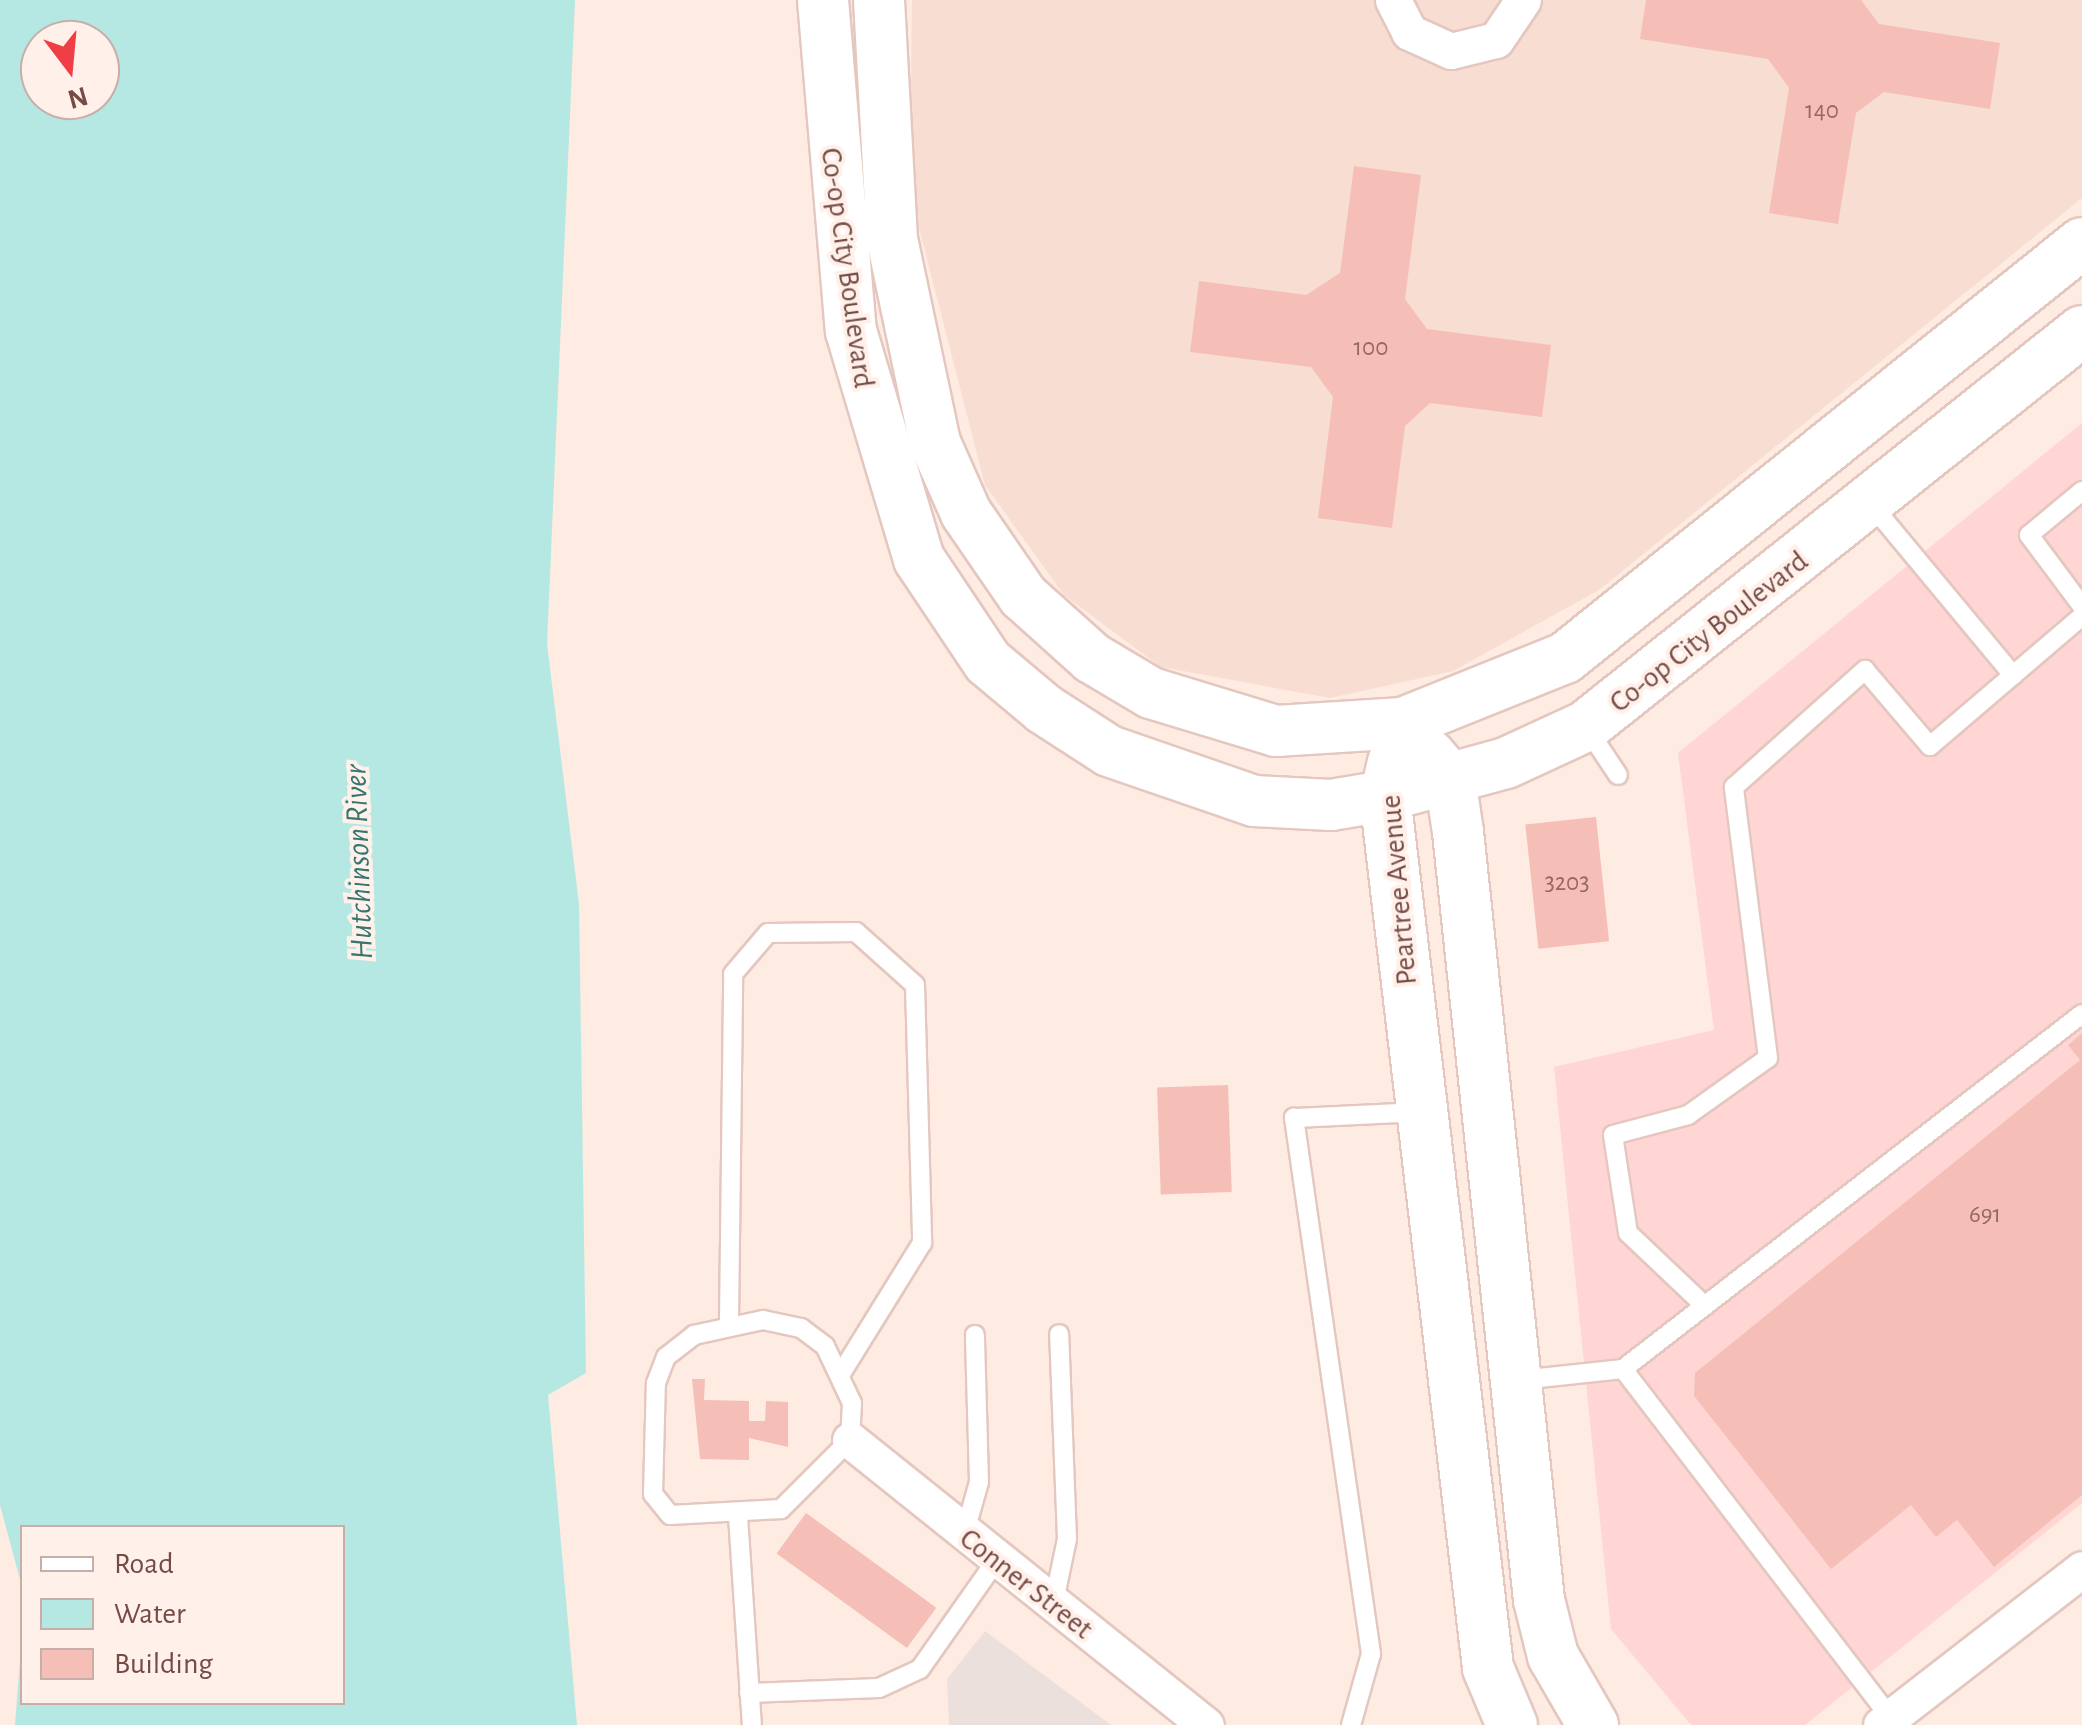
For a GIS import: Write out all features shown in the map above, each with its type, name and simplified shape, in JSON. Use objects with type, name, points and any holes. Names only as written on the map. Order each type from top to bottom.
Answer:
[{"type":"main road","name":"Co-op City Boulevard","points":[[823,0],[851,331],[894,495],[945,605],[1016,686],[1126,759],[1254,801],[1331,806],[1385,796],[1450,779],[1586,726],[2082,330]]},
{"type":"main road","name":"Co-op City Boulevard","points":[[879,0],[888,200],[918,378],[936,444],[994,557],[1067,638],[1152,694],[1276,731],[1403,723],[1565,658],[1824,454],[2082,243]]},
{"type":"main road","points":[[1824,454],[1870,503]]},
{"type":"main road","name":"Peartree Avenue","points":[[1403,723],[1385,796],[1488,1668],[1512,1725]]},
{"type":"main road","name":"Peartree Avenue","points":[[1403,723],[1450,779],[1538,1600],[1553,1656],[1593,1725]]},
{"type":"main road","points":[[1488,1668],[1494,1725]]},
{"type":"street","points":[[1392,0],[1410,32],[1451,51],[1496,40],[1523,0]]},
{"type":"street","name":"Conner Street","points":[[850,1440],[964,1536],[1206,1725]]},
{"type":"street","points":[[1886,1721],[2082,1569]]},
{"type":"lane","points":[[2082,491],[2029,535],[2082,606]]},
{"type":"lane","points":[[1870,503],[2013,675]]},
{"type":"lane","points":[[1704,1306],[1628,1232],[1614,1135],[1688,1116],[1768,1058],[1734,787],[1865,670],[1930,746],[2082,616]]},
{"type":"lane","points":[[1586,726],[1618,775]]},
{"type":"lane","points":[[729,1322],[733,974],[768,933],[856,932],[915,985],[922,1243],[842,1372]]},
{"type":"lane","points":[[1514,1381],[1623,1368],[2082,1014]]},
{"type":"lane","points":[[1351,1725],[1370,1654],[1294,1118],[1422,1112]]},
{"type":"lane","points":[[729,1322],[801,1328],[842,1372],[850,1440],[781,1509],[738,1516],[670,1515],[653,1494],[656,1384],[666,1357],[729,1322]]},
{"type":"lane","points":[[1053,1606],[1067,1540],[1059,1334]]},
{"type":"lane","points":[[964,1536],[979,1482],[975,1336]]},
{"type":"lane","points":[[1623,1368],[1886,1721]]},
{"type":"lane","points":[[738,1516],[752,1725]]},
{"type":"lane","points":[[750,1693],[879,1688],[920,1668],[996,1561]]},
{"type":"shaded area","points":[[912,0],[2082,0],[2082,198],[1599,590],[1453,671],[1330,698],[1161,667],[1064,595],[985,485],[910,193]]},
{"type":"shaded area","points":[[2082,423],[2082,1503],[1805,1725],[1691,1725],[1611,1629],[1554,1067],[1714,1030],[1678,753]]},
{"type":"shaded area","points":[[985,1631],[1111,1725],[949,1725],[947,1679]]},
{"type":"water","name":"Hutchinson River","points":[[0,0],[575,0],[547,644],[579,904],[586,1373],[548,1395],[577,1725],[15,1725],[20,1661],[20,1705],[345,1705],[345,1525],[20,1525],[20,1580],[0,1505]]},
{"type":"building","points":[[1646,0],[1861,0],[1879,24],[2000,43],[1990,109],[1884,92],[1856,113],[1838,224],[1769,213],[1789,88],[1768,59],[1640,39]]},
{"type":"building","points":[[1354,166],[1421,175],[1405,299],[1427,329],[1551,345],[1542,417],[1430,403],[1405,426],[1392,528],[1318,518],[1333,397],[1311,367],[1190,352],[1199,281],[1306,295],[1340,273]]},
{"type":"building","points":[[1596,817],[1609,941],[1538,949],[1525,824]]},
{"type":"building","points":[[2082,1033],[2082,1495],[1994,1567],[1957,1520],[1936,1537],[1911,1505],[1831,1569],[1694,1396],[1695,1373],[2080,1060],[2068,1045]]},
{"type":"building","points":[[1228,1085],[1232,1192],[1161,1194],[1157,1087]]},
{"type":"building","points":[[692,1379],[705,1379],[704,1400],[749,1401],[749,1421],[765,1421],[766,1401],[788,1402],[788,1447],[749,1438],[749,1460],[700,1459]]},
{"type":"building","points":[[806,1513],[936,1608],[907,1648],[777,1553]]}]
